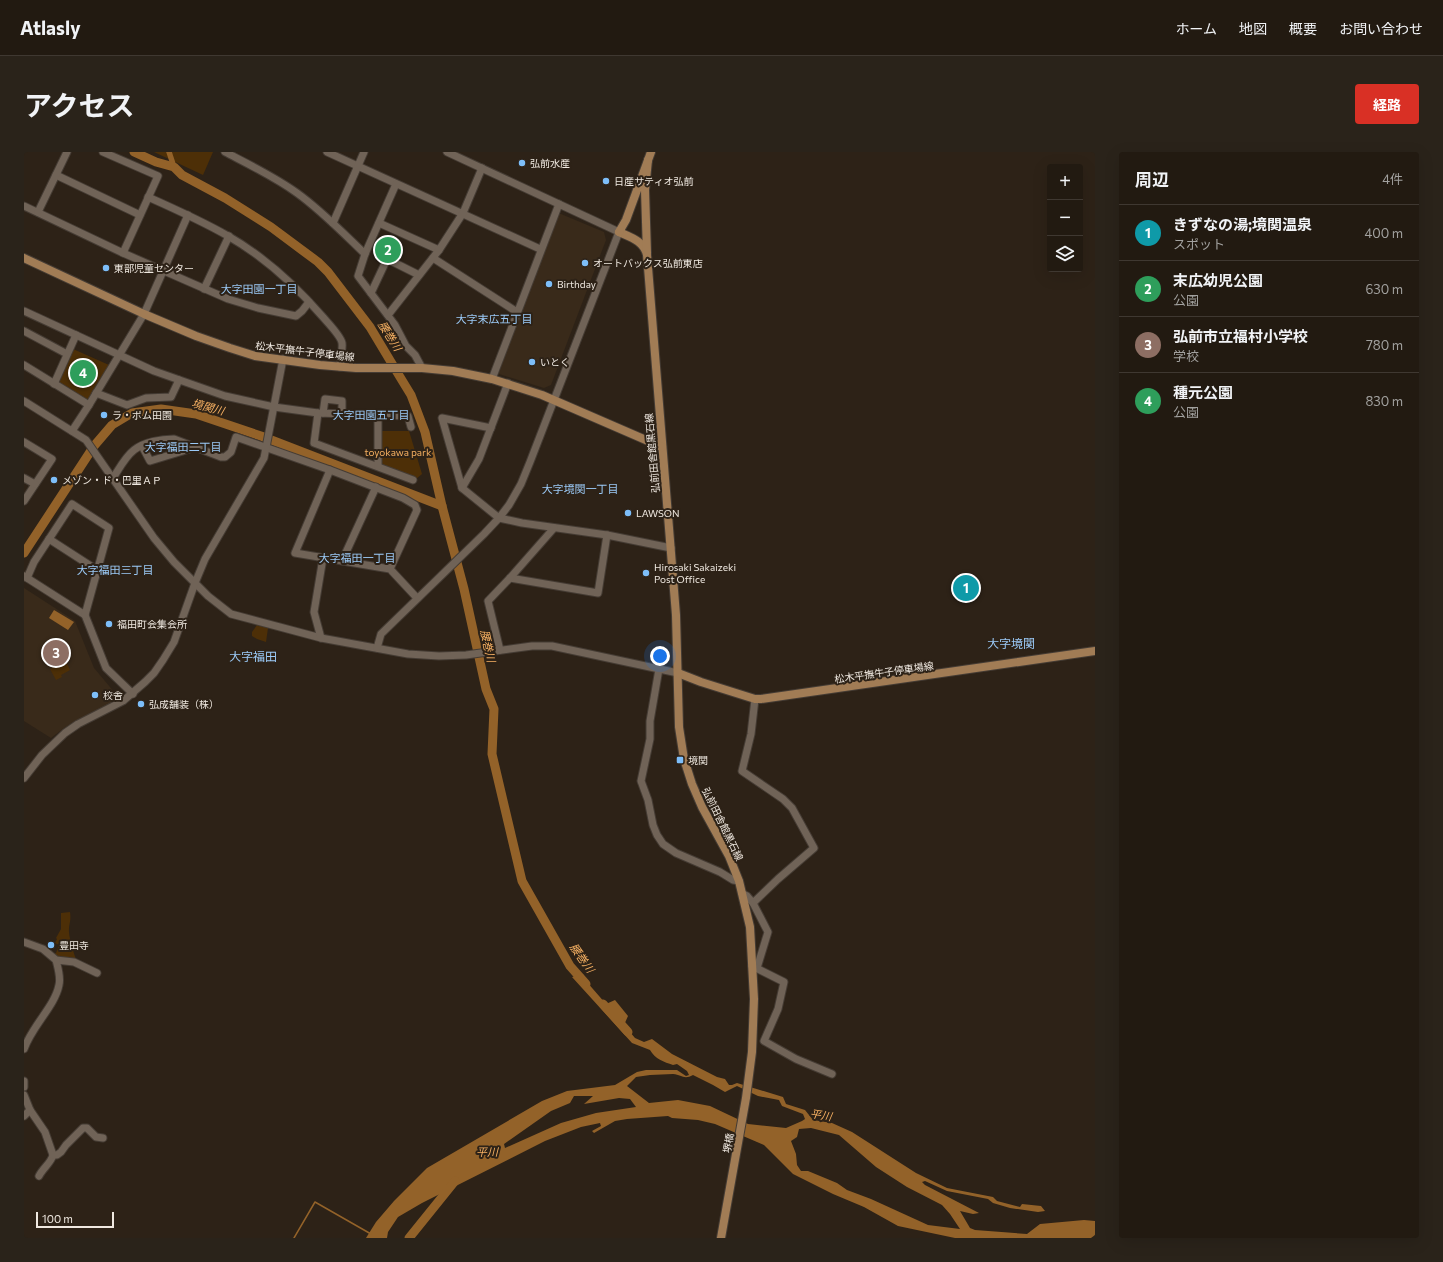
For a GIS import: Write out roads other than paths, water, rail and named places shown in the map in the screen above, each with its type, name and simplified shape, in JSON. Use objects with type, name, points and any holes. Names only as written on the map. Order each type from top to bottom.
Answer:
[{"type":"main road","name":"弘前田舎館黒石線","points":[[619,232],[626,220],[649,155]]},
{"type":"main road","name":"弘前田舎館黒石線","points":[[649,155],[644,190],[647,254],[671,548],[678,673],[679,727],[684,759],[702,807],[729,856],[739,881],[750,927],[755,967],[753,1036],[750,1068]]},
{"type":"main road","points":[[619,232],[638,241],[646,249],[647,254]]},
{"type":"main road","name":"松木平撫牛子停車場線","points":[[24,258],[144,314],[196,336],[255,356],[340,367],[410,367],[454,371],[492,379],[508,383],[554,400],[662,447]]},
{"type":"main road","name":"松木平撫牛子停車場線","points":[[678,673],[755,699],[771,699],[1095,650]]},
{"type":"main road","name":"堺橋","points":[[721,1238],[750,1068]]},
{"type":"street","points":[[38,212],[67,152]]},
{"type":"street","points":[[103,152],[158,176],[123,253]]},
{"type":"street","points":[[225,152],[268,174],[296,193],[332,223],[365,254]]},
{"type":"street","points":[[327,152],[540,249]]},
{"type":"street","points":[[332,223],[364,152]]},
{"type":"street","points":[[377,648],[381,634],[467,551],[509,505],[521,484],[619,232],[447,152]]},
{"type":"street","points":[[388,315],[439,250],[463,213],[482,168]]},
{"type":"street","points":[[56,175],[140,215]]},
{"type":"street","points":[[396,184],[365,254],[358,276],[388,315],[406,346],[415,355],[422,368]]},
{"type":"street","points":[[148,197],[229,236],[278,272],[309,302],[342,342],[340,367]]},
{"type":"street","points":[[492,379],[558,204]]},
{"type":"street","points":[[24,206],[123,253],[228,299],[258,308],[296,316],[309,302]]},
{"type":"street","points":[[72,431],[144,314],[188,215]]},
{"type":"street","points":[[379,223],[439,250]]},
{"type":"street","points":[[204,289],[229,236]]},
{"type":"street","points":[[433,258],[517,312]]},
{"type":"street","points":[[371,293],[387,259],[419,275]]},
{"type":"street","points":[[24,311],[154,371],[225,396],[274,407],[321,413],[408,416],[411,427]]},
{"type":"street","points":[[24,331],[67,354]]},
{"type":"street","points":[[54,384],[76,335]]},
{"type":"street","points":[[24,778],[42,755],[64,733],[90,717],[113,707],[133,694],[154,673],[163,660],[176,635],[205,559],[264,458],[283,360]]},
{"type":"street","points":[[24,365],[89,405]]},
{"type":"street","points":[[96,393],[127,405],[146,398],[171,397],[179,380]]},
{"type":"street","points":[[462,488],[479,459],[508,383]]},
{"type":"street","points":[[342,414],[342,401],[325,399],[314,443],[413,480]]},
{"type":"street","points":[[24,401],[86,440],[99,456],[154,538],[208,596],[231,614],[321,638],[408,654],[440,656],[466,655],[532,646],[552,646],[678,673]]},
{"type":"street","points":[[378,415],[378,466]]},
{"type":"street","points":[[491,428],[442,418],[462,488],[498,518],[554,528],[607,535],[671,548]]},
{"type":"street","points":[[113,478],[134,450],[151,442],[174,439],[221,457],[225,457],[229,456],[236,437],[376,487],[415,505],[417,510],[390,569]]},
{"type":"street","points":[[24,442],[52,459],[24,501]]},
{"type":"street","points":[[142,446],[150,461],[196,447]]},
{"type":"street","points":[[330,470],[295,553],[390,569],[417,598]]},
{"type":"street","points":[[24,478],[35,484]]},
{"type":"street","points":[[342,561],[376,487]]},
{"type":"street","points":[[85,615],[108,528],[72,504],[34,562],[26,577],[85,615],[106,668],[133,694]]},
{"type":"street","points":[[500,650],[488,600],[510,578],[554,528]]},
{"type":"street","points":[[510,578],[598,593],[607,535]]},
{"type":"street","points":[[49,539],[97,570]]},
{"type":"street","points":[[321,638],[314,612],[323,558]]},
{"type":"street","points":[[659,668],[650,721],[650,740],[641,781],[648,800],[653,825],[663,844],[676,853],[720,872],[733,880],[739,881]]},
{"type":"street","points":[[753,903],[814,848],[792,808],[783,799],[742,771],[751,734],[755,699]]},
{"type":"street","points":[[743,894],[753,903],[768,932],[755,967],[784,982],[778,1009],[764,1041],[796,1059],[832,1074]]},
{"type":"street","points":[[24,942],[43,949],[56,960],[74,962],[97,973]]},
{"type":"street","points":[[24,1049],[28,1038],[56,995],[59,984],[59,972],[56,960]]},
{"type":"street","points":[[24,1081],[24,1087]]},
{"type":"street","points":[[24,1095],[27,1109],[45,1132],[53,1155],[52,1159],[41,1172],[40,1176]]},
{"type":"street","points":[[24,1116],[27,1109]]},
{"type":"street","points":[[53,1155],[57,1155],[61,1152],[83,1128],[87,1128],[96,1137],[103,1138]]},
{"type":"water","points":[[54,610],[74,622],[68,630],[49,618]]},
{"type":"water","points":[[583,974],[586,981],[606,1004],[615,1000],[628,1016],[624,1025],[635,1038],[644,1042],[652,1039],[672,1054],[717,1077],[725,1079],[729,1085],[737,1083],[783,1097],[786,1104],[805,1110],[813,1120],[832,1123],[852,1132],[916,1173],[947,1188],[993,1197],[997,1201],[1020,1207],[1022,1204],[1041,1206],[1045,1211],[1038,1212],[1010,1208],[993,1203],[988,1199],[947,1191],[925,1181],[922,1182],[925,1185],[979,1213],[973,1214],[960,1211],[970,1228],[975,1230],[1027,1234],[1040,1224],[1084,1220],[1095,1221],[1095,1235],[1091,1238],[955,1238],[898,1226],[864,1207],[833,1194],[793,1174],[764,1145],[715,1124],[698,1120],[672,1118],[668,1116],[615,1121],[594,1133],[592,1131],[601,1126],[600,1123],[581,1127],[545,1141],[422,1203],[398,1217],[388,1232],[387,1238],[366,1238],[376,1222],[394,1201],[427,1168],[542,1101],[567,1091],[615,1085],[637,1072],[646,1070],[677,1070],[686,1076],[689,1075],[687,1071],[677,1064],[673,1065],[663,1061],[654,1056],[650,1050],[632,1043],[572,977]],"holes":[[[673,1074],[685,1077],[693,1075],[725,1092],[737,1086],[758,1096],[779,1100],[782,1106],[803,1114],[805,1119],[786,1128],[748,1124],[710,1106],[678,1100],[649,1103],[627,1086],[636,1077]],[[574,1096],[593,1096],[584,1104],[619,1098],[630,1099],[636,1107],[596,1113],[561,1123],[505,1148],[504,1144],[551,1111],[570,1103]],[[811,1128],[839,1135],[876,1167],[907,1187],[942,1205],[960,1229],[928,1225],[871,1199],[847,1190],[837,1183],[808,1171],[801,1171],[797,1165],[796,1154],[791,1141],[797,1137],[799,1129]]]},
{"type":"waterway","name":"腰巻川","points":[[134,152],[156,162],[174,167],[182,175],[225,198],[271,227],[318,262],[328,272],[370,327],[411,395],[425,432],[442,506],[464,589],[486,689],[494,709],[492,754],[522,881],[570,966],[586,984]]},
{"type":"waterway","points":[[169,152],[174,167]]},
{"type":"waterway","name":"境関川","points":[[24,553],[94,446],[112,425],[132,413],[161,409],[196,414],[261,436],[442,506]]},
{"type":"waterway","name":"腰巻川","points":[[603,1004],[628,1032]]},
{"type":"waterway","name":"平川","points":[[409,1238],[455,1181]]},
{"type":"waterway","points":[[294,1238],[315,1202],[371,1234]]},
{"type":"place","name":"弘前水産","points":[[522,163]]},
{"type":"place","name":"日産サティオ弘前","points":[[606,181]]},
{"type":"place","name":"末広幼児公園","points":[[388,250]]},
{"type":"place","name":"オートバックス弘前東店","points":[[585,263]]},
{"type":"place","name":"東部児童センター","points":[[106,268]]},
{"type":"place","name":"Birthday","points":[[549,284]]},
{"type":"place","name":"いとく","points":[[532,362]]},
{"type":"place","name":"種元公園","points":[[83,373]]},
{"type":"place","name":"ラ・ポム田園","points":[[104,415]]},
{"type":"place","name":"メゾン・ド・巴里ＡＰ","points":[[54,480]]},
{"type":"place","name":"LAWSON","points":[[628,513]]},
{"type":"place","name":"Hirosaki Sakaizeki Post Office","points":[[646,573]]},
{"type":"place","name":"きずなの湯;境関温泉","points":[[966,588]]},
{"type":"place","name":"福田町会集会所","points":[[109,624]]},
{"type":"place","name":"弘前市立福村小学校","points":[[56,653]]},
{"type":"place","name":"校舎","points":[[95,695]]},
{"type":"place","name":"弘成舗装（株）","points":[[141,704]]},
{"type":"place","name":"境関","points":[[680,760]]},
{"type":"place","name":"豊田寺","points":[[51,945]]},
{"type":"district","name":"大字田園一丁目","points":[[259,289]]},
{"type":"district","name":"大字末広五丁目","points":[[494,319]]},
{"type":"district","name":"大字田園五丁目","points":[[371,415]]},
{"type":"district","name":"大字福田二丁目","points":[[183,447]]},
{"type":"district","name":"大字境関一丁目","points":[[580,489]]},
{"type":"district","name":"大字福田一丁目","points":[[357,558]]},
{"type":"district","name":"大字福田三丁目","points":[[115,570]]},
{"type":"district","name":"大字境関","points":[[1011,644]]},
{"type":"district","name":"大字福田","points":[[253,657]]},
{"type":"park label","name":"toyokawa park","points":[[398,452]]}]
